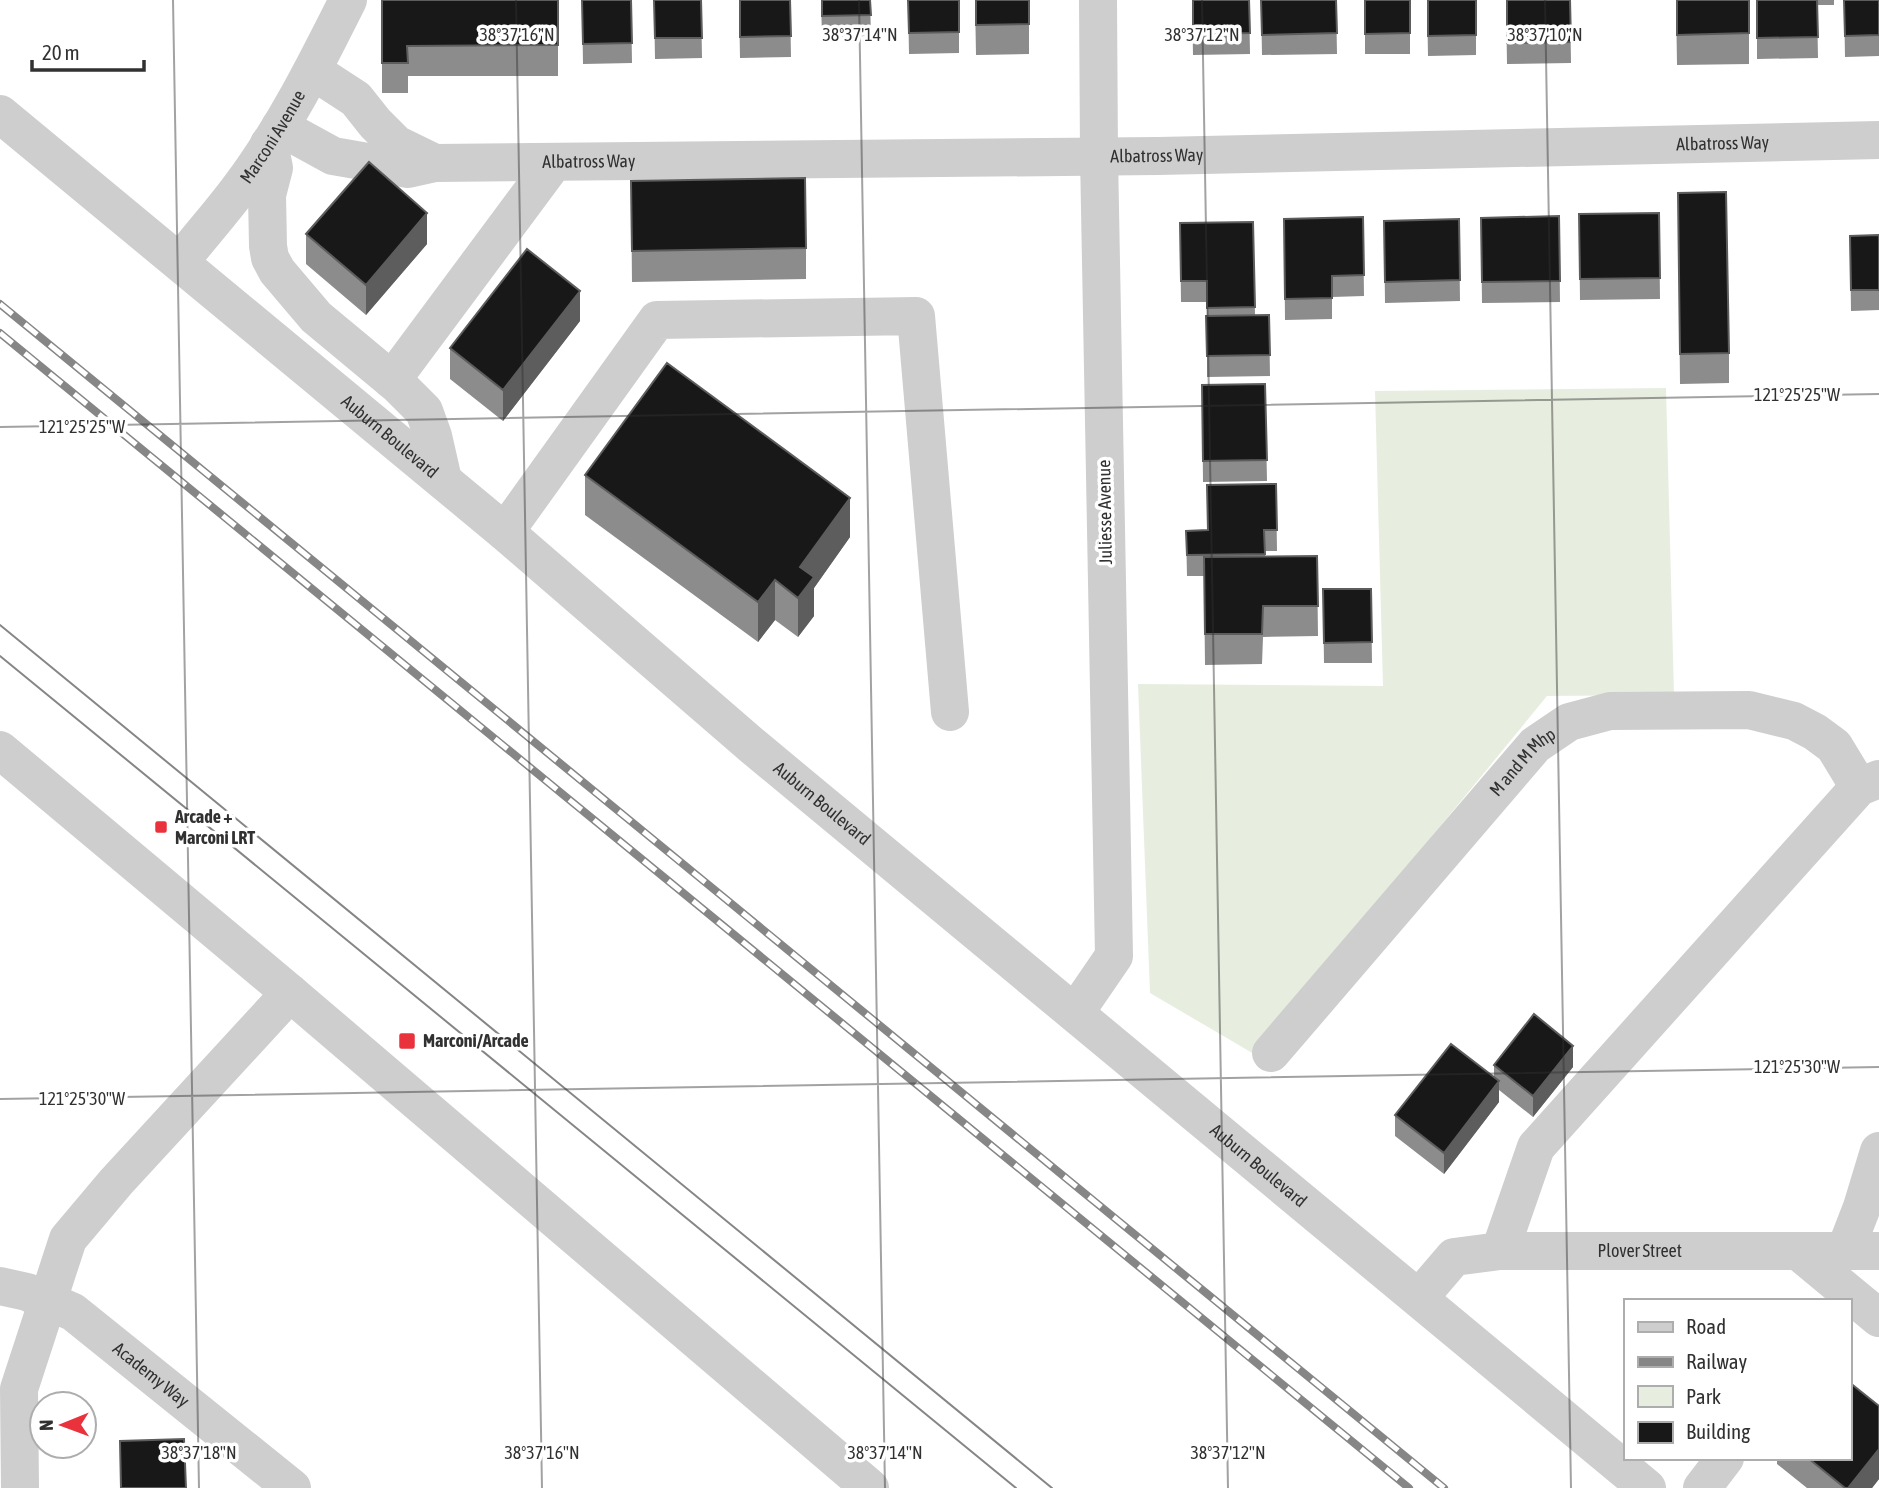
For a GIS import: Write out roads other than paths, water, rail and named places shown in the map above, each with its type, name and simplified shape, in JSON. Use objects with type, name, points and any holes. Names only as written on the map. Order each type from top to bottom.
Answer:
[{"type":"street","name":"Marconi Avenue","points":[[180,262],[241,186],[275,136],[313,71],[348,0]]},
{"type":"street","name":"Juliesse Avenue","points":[[1075,1013],[1114,956],[1098,0]]},
{"type":"street","name":"Albatross Way","points":[[313,71],[356,99],[396,144],[435,163]]},
{"type":"street","name":"Auburn Boulevard","points":[[0,114],[505,532],[755,748],[1647,1488]]},
{"type":"street","name":"Albatross Way","points":[[275,136],[333,156],[408,169],[435,163],[1158,156],[1879,140]]},
{"type":"street","points":[[275,136],[274,168],[267,195],[270,258],[277,271],[316,317],[392,380],[424,411],[443,480]]},
{"type":"street","points":[[392,380],[554,162]]},
{"type":"street","points":[[505,532],[657,320],[916,316],[950,712]]},
{"type":"street","name":"M and M Mhp","points":[[1271,1053],[1535,745],[1569,722],[1609,711],[1749,710],[1794,721],[1833,746],[1869,783],[1536,1147],[1500,1251]]},
{"type":"street","points":[[0,750],[290,993],[870,1488]]},
{"type":"street","points":[[20,1488],[19,1389],[68,1239],[116,1182],[290,993]]},
{"type":"street","points":[[1862,1251],[1862,1207],[1879,1151]]},
{"type":"street","name":"Plover Street","points":[[1419,1298],[1454,1257],[1500,1251],[1862,1251]]},
{"type":"street","points":[[1798,1251],[1858,1304]]},
{"type":"street","name":"Academy Way","points":[[0,1286],[48,1299],[73,1312],[292,1488]]},
{"type":"street","points":[[1702,1488],[1723,1460]]},
{"type":"tram line","points":[[0,625],[1052,1488]]},
{"type":"tram line","points":[[0,656],[1016,1488]]},
{"type":"railway","points":[[0,304],[1444,1488]]},
{"type":"railway","points":[[0,333],[1409,1488]]},
{"type":"place","name":"Arcade + Marconi LRT","points":[[161,827]]},
{"type":"place","name":"Marconi/Arcade","points":[[407,1041]]}]
